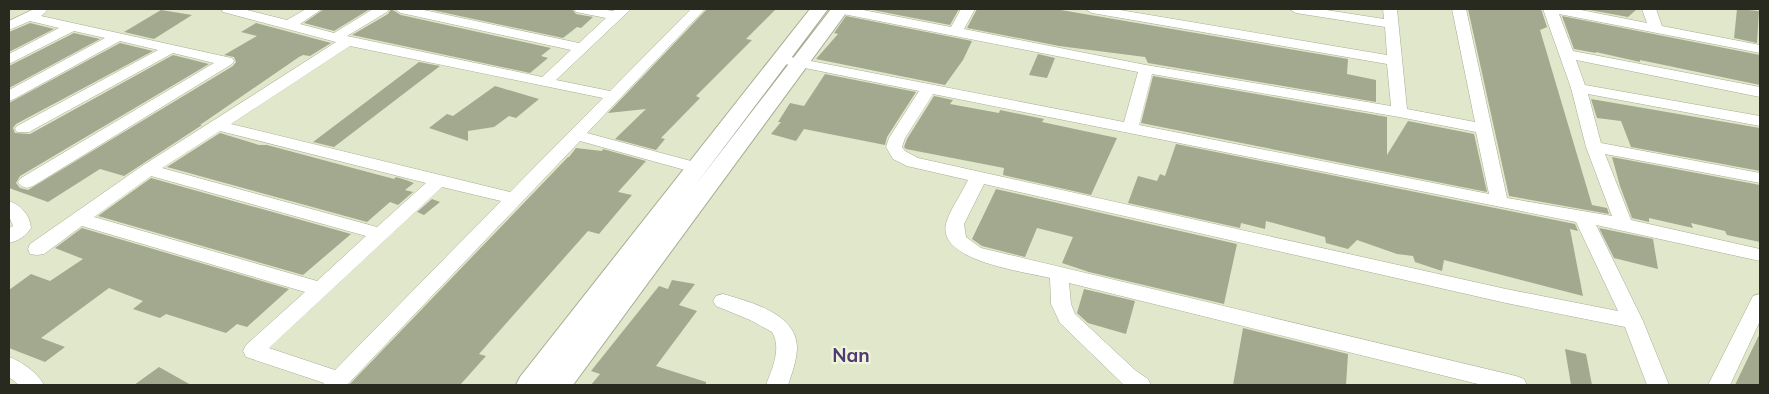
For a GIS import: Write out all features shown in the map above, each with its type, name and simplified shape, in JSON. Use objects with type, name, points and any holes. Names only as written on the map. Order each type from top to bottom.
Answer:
[{"type":"street","points":[[9,26],[45,9]]},
{"type":"street","points":[[228,9],[249,11],[342,40],[614,96]]},
{"type":"street","points":[[289,25],[315,9]]},
{"type":"street","points":[[36,249],[148,170],[342,40],[382,9]]},
{"type":"street","points":[[401,9],[582,48]]},
{"type":"street","points":[[581,9],[620,12]]},
{"type":"street","points":[[439,180],[253,350],[337,383],[698,9]]},
{"type":"street","points":[[558,385],[790,61],[819,9]]},
{"type":"street","points":[[530,385],[696,168],[790,61],[839,9],[1146,69],[1399,112],[1484,129]]},
{"type":"street","points":[[956,31],[968,9]]},
{"type":"street","points":[[1092,9],[1394,61]]},
{"type":"street","points":[[1296,9],[1392,24]]},
{"type":"street","points":[[1390,9],[1399,112]]},
{"type":"street","points":[[1459,9],[1499,202]]},
{"type":"street","points":[[1550,9],[1579,88],[1594,147],[1624,224]]},
{"type":"street","points":[[1556,9],[1760,49]]},
{"type":"street","points":[[1649,9],[1657,30]]},
{"type":"street","points":[[545,82],[620,12]]},
{"type":"street","points":[[27,182],[227,61],[116,38],[29,17]]},
{"type":"street","points":[[9,60],[71,27]]},
{"type":"street","points":[[9,96],[116,38]]},
{"type":"street","points":[[23,129],[170,49]]},
{"type":"street","points":[[1566,54],[1760,92]]},
{"type":"street","points":[[790,61],[1499,202],[1624,224],[1760,255]]},
{"type":"street","points":[[1130,128],[1146,69]]},
{"type":"street","points":[[929,88],[897,138],[894,147],[899,155],[913,162],[1506,296],[1632,321]]},
{"type":"street","points":[[1579,88],[1760,121]]},
{"type":"street","points":[[216,125],[514,199]]},
{"type":"street","points":[[576,135],[696,168]]},
{"type":"street","points":[[1594,147],[1760,178]]},
{"type":"street","points":[[148,170],[380,234]]},
{"type":"street","points":[[978,178],[955,224],[954,232],[956,240],[964,247],[976,253],[1516,385]]},
{"type":"street","points":[[9,207],[22,221],[22,228],[9,237]]},
{"type":"street","points":[[1583,217],[1632,321],[1658,385]]},
{"type":"street","points":[[78,219],[320,289]]},
{"type":"street","points":[[1059,273],[1060,304],[1067,318],[1127,376],[1140,385]]},
{"type":"street","points":[[723,301],[772,321],[782,329],[787,338],[787,352],[786,363],[777,385]]},
{"type":"street","points":[[1719,385],[1760,301]]},
{"type":"street","points":[[9,364],[32,385]]},
{"type":"building","points":[[324,9],[370,9],[334,31],[304,23]]},
{"type":"building","points":[[391,9],[401,15],[551,48],[541,56],[548,58],[530,73],[352,35],[388,14]]},
{"type":"building","points":[[427,9],[572,9],[576,14],[593,17],[581,28],[577,27],[563,38]]},
{"type":"building","points":[[707,9],[776,9],[746,39],[752,40],[696,96],[700,98],[661,138],[665,139],[656,150],[615,139],[646,109],[608,113]]},
{"type":"building","points":[[867,9],[959,9],[950,25]]},
{"type":"building","points":[[977,9],[1055,9],[1348,59],[1347,74],[1376,80],[1376,102],[1148,63],[1145,57],[1059,46],[967,28]]},
{"type":"building","points":[[1468,9],[1541,9],[1547,27],[1540,30],[1592,205],[1607,208],[1609,214],[1509,196]]},
{"type":"building","points":[[1584,9],[1637,9],[1628,17]]},
{"type":"building","points":[[1737,9],[1759,11],[1757,43],[1734,38]]},
{"type":"building","points":[[161,10],[192,15],[154,39],[124,32]]},
{"type":"building","points":[[846,16],[972,41],[963,60],[945,85],[816,59],[838,34],[834,33]]},
{"type":"building","points":[[1562,16],[1760,55],[1760,85],[1640,60],[1640,62],[1574,49]]},
{"type":"building","points":[[30,23],[54,29],[9,52],[9,32]]},
{"type":"building","points":[[256,23],[331,43],[310,56],[303,55],[299,57],[200,125],[202,125],[124,176],[100,169],[48,202],[9,188],[9,103],[120,43],[153,51],[16,124],[13,128],[15,133],[30,134],[173,55],[209,64],[20,176],[16,183],[20,188],[28,190],[233,66],[236,62],[234,57],[224,55],[257,36],[241,32]]},
{"type":"building","points":[[74,33],[100,39],[9,88],[9,66]]},
{"type":"building","points":[[1038,54],[1055,58],[1047,78],[1029,75]]},
{"type":"building","points":[[419,62],[440,66],[334,147],[313,142]]},
{"type":"building","points":[[825,74],[916,92],[887,137],[885,145],[804,129],[796,141],[771,134],[781,122],[778,122],[790,103],[804,106]]},
{"type":"building","points":[[1153,76],[1387,117],[1387,155],[1408,121],[1474,134],[1487,192],[1141,123]]},
{"type":"building","points":[[495,86],[539,99],[516,118],[509,116],[494,127],[468,131],[468,141],[429,128],[447,114],[453,116]]},
{"type":"building","points":[[934,96],[953,100],[950,104],[999,113],[1000,110],[1044,119],[1042,122],[1117,138],[1091,195],[1003,175],[1004,168],[906,149],[904,147]]},
{"type":"building","points":[[1591,99],[1760,128],[1760,171],[1631,147],[1621,121],[1597,118]]},
{"type":"building","points":[[220,133],[259,145],[267,145],[394,179],[396,177],[406,180],[414,183],[405,190],[413,192],[398,205],[390,202],[367,222],[167,167]]},
{"type":"building","points":[[1176,144],[1575,224],[1578,231],[1570,229],[1583,296],[1444,260],[1442,271],[1415,262],[1413,256],[1397,254],[1357,240],[1348,249],[1326,243],[1325,237],[1266,221],[1265,229],[1241,223],[1240,228],[1128,203],[1138,176],[1157,181],[1160,174],[1165,176]]},
{"type":"building","points":[[576,148],[602,151],[603,149],[646,161],[618,192],[632,195],[599,234],[588,231],[479,354],[486,356],[460,385],[349,385],[569,157]]},
{"type":"building","points":[[1612,157],[1760,185],[1760,242],[1727,235],[1725,231],[1691,223],[1693,228],[1649,218],[1649,222],[1632,218]]},
{"type":"building","points":[[151,178],[351,234],[303,275],[98,216]]},
{"type":"building","points":[[996,189],[1237,244],[1224,304],[1089,272],[1062,263],[1073,237],[1037,228],[1025,257],[982,246],[972,239]]},
{"type":"building","points":[[432,199],[440,202],[424,215],[417,212]]},
{"type":"building","points":[[82,228],[289,289],[247,327],[237,324],[226,333],[166,314],[160,318],[133,309],[143,301],[109,288],[41,338],[65,347],[45,362],[9,348],[9,290],[31,274],[50,281],[83,259],[55,248]]},
{"type":"building","points":[[1599,228],[1653,239],[1658,269],[1614,258]]},
{"type":"building","points":[[672,280],[695,284],[679,305],[697,311],[656,366],[706,382],[706,385],[591,385],[600,374],[591,371],[659,286],[668,289]]},
{"type":"building","points":[[1084,289],[1135,301],[1126,334],[1088,323],[1077,313]]},
{"type":"building","points":[[1243,328],[1348,354],[1346,385],[1233,385]]},
{"type":"building","points":[[1760,333],[1760,385],[1735,385]]},
{"type":"building","points":[[1565,349],[1586,354],[1592,385],[1571,385]]},
{"type":"building","points":[[159,367],[191,385],[134,385]]},
{"type":"district","name":"Nan","points":[[851,355]]}]
